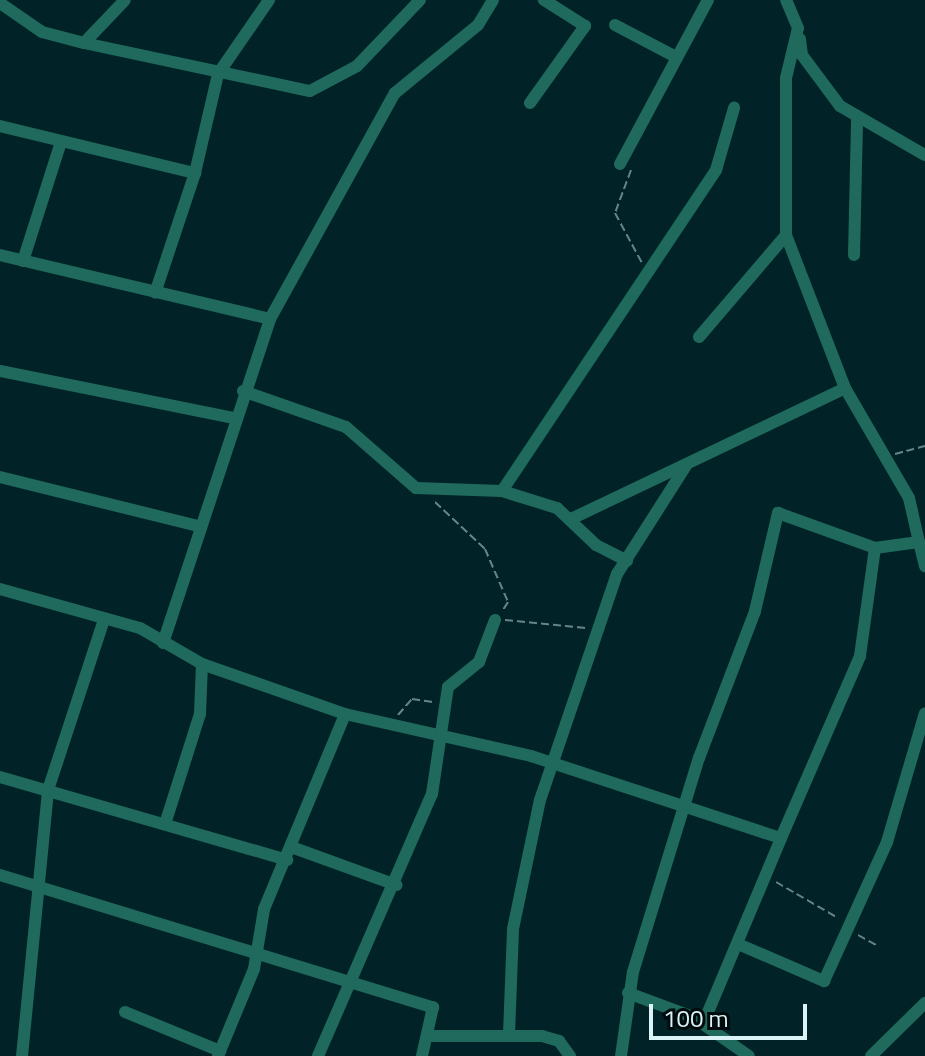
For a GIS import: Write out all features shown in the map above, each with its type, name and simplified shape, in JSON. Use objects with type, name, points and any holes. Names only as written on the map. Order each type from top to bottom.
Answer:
[{"type":"street","points":[[84,43],[125,0]]},
{"type":"street","points":[[155,293],[195,173],[218,74],[269,0]]},
{"type":"street","points":[[0,3],[42,32],[276,89],[332,84],[420,0]]},
{"type":"street","points":[[163,643],[198,526],[270,319],[395,93],[478,25],[493,0]]},
{"type":"street","points":[[530,103],[585,26],[544,0]]},
{"type":"street","points":[[624,159],[674,56],[708,0]]},
{"type":"street","points":[[786,0],[798,28],[802,55],[822,86],[857,119],[925,155]]},
{"type":"street","points":[[615,25],[674,56]]},
{"type":"street","points":[[798,28],[784,105],[786,235],[845,388],[909,498],[925,566]]},
{"type":"street","points":[[502,491],[716,170],[734,108]]},
{"type":"street","points":[[854,255],[857,119]]},
{"type":"street","points":[[0,126],[195,173]]},
{"type":"street","points":[[23,261],[61,142]]},
{"type":"street","points":[[699,337],[786,235]]},
{"type":"street","points":[[0,255],[270,319]]},
{"type":"street","points":[[0,371],[234,418]]},
{"type":"street","points":[[573,518],[845,388]]},
{"type":"street","points":[[243,391],[346,427],[416,488],[502,491],[573,518],[596,545],[627,561]]},
{"type":"street","points":[[509,1034],[525,857],[599,629],[627,561],[687,464]]},
{"type":"street","points":[[0,477],[198,526]]},
{"type":"street","points":[[621,1056],[628,993],[684,803],[755,611],[778,513],[875,548],[922,549]]},
{"type":"street","points":[[703,1024],[860,656],[875,548]]},
{"type":"street","points":[[0,589],[104,620],[163,643],[202,664],[345,714],[440,732],[555,764],[684,803],[781,838]]},
{"type":"street","points":[[22,1056],[35,886],[48,790],[104,620]]},
{"type":"street","points":[[318,1056],[396,885],[432,794],[442,705],[456,676],[489,646],[495,620]]},
{"type":"street","points":[[166,821],[200,714],[202,664]]},
{"type":"street","points":[[738,944],[824,981],[901,805],[925,713]]},
{"type":"street","points":[[125,1012],[219,1053],[255,951],[264,909],[294,848],[345,714]]},
{"type":"street","points":[[0,777],[166,821],[287,860]]},
{"type":"street","points":[[294,848],[396,885]]},
{"type":"street","points":[[0,875],[255,951],[348,987],[433,1007],[430,1036],[422,1056]]},
{"type":"street","points":[[628,993],[703,1024],[749,1056]]},
{"type":"street","points":[[871,1056],[925,1003]]},
{"type":"street","points":[[430,1036],[509,1034],[559,1041],[566,1055]]},
{"type":"path","points":[[624,159],[631,168],[615,213],[630,250],[649,269]]},
{"type":"path","points":[[886,456],[925,446]]},
{"type":"path","points":[[429,490],[443,515],[485,549],[508,602],[495,620]]},
{"type":"path","points":[[495,620],[599,629]]},
{"type":"path","points":[[393,721],[412,699],[442,705]]},
{"type":"path","points":[[768,876],[835,914],[848,930],[876,945]]}]
